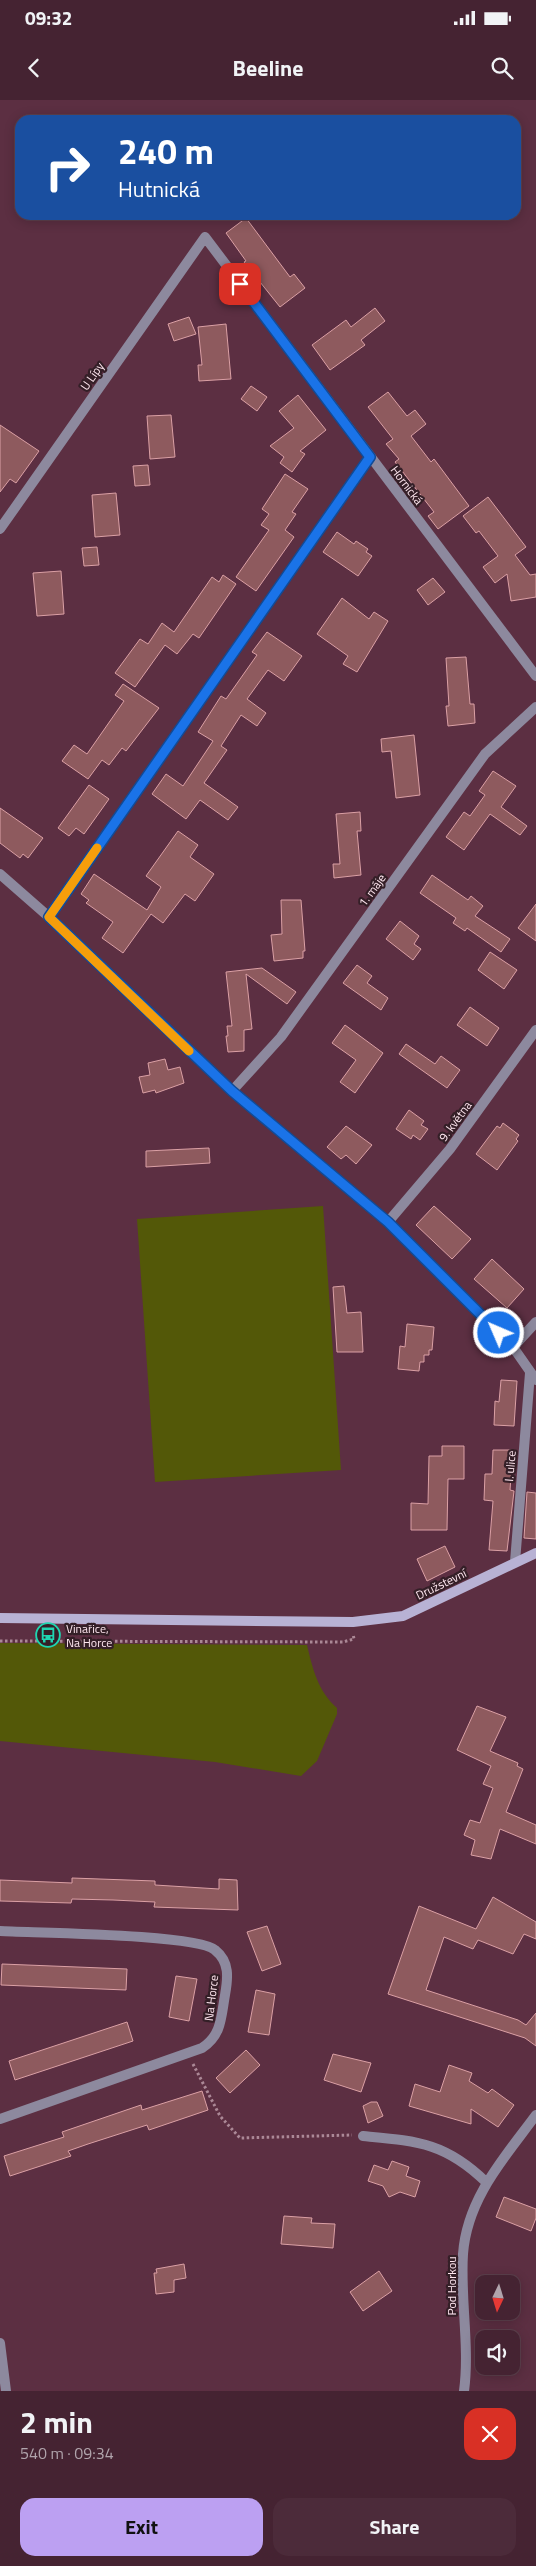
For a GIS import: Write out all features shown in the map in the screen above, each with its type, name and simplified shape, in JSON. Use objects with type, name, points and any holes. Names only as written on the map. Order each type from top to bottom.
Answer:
[{"type":"main road","name":"Družstevní","points":[[0,1618],[353,1622],[403,1616],[515,1562],[536,1554]]},
{"type":"street","name":"Hornická","points":[[205,237],[536,676]]},
{"type":"street","name":"U Lípy","points":[[0,530],[205,237]]},
{"type":"street","points":[[49,917],[370,457]]},
{"type":"street","name":"1. máje","points":[[232,1091],[281,1037],[485,754],[536,707]]},
{"type":"street","points":[[0,874],[49,917],[232,1091],[388,1222],[513,1347],[533,1376]]},
{"type":"street","name":"9. května","points":[[388,1222],[450,1148],[536,1030]]},
{"type":"street","points":[[513,1347],[536,1322]]},
{"type":"street","name":"I. ulice","points":[[515,1562],[533,1376]]},
{"type":"street","name":"Na Horce","points":[[0,1931],[134,1937],[202,1944],[214,1948],[222,1956],[228,1976],[220,2030],[210,2043],[187,2055],[0,2119]]},
{"type":"street","name":"Pod Horkou","points":[[464,2391],[463,2253],[474,2209],[486,2182],[536,2115]]},
{"type":"street","points":[[363,2136],[410,2140],[438,2148],[471,2167],[486,2182]]},
{"type":"street","points":[[0,2343],[6,2391]]},
{"type":"path","points":[[0,1641],[343,1642],[354,1639],[353,1622]]},
{"type":"path","points":[[187,2055],[220,2116],[240,2138],[337,2134],[363,2136]]},
{"type":"shaded area","points":[[323,1206],[341,1470],[155,1482],[137,1219]]},
{"type":"shaded area","points":[[0,1643],[307,1645],[317,1680],[325,1694],[337,1708],[337,1714],[317,1761],[301,1776],[215,1762],[0,1741]]},
{"type":"building","points":[[243,220],[247,220],[290,277],[294,274],[305,288],[280,307],[244,262],[246,261],[226,233]]},
{"type":"building","points":[[375,308],[385,321],[361,340],[365,345],[330,370],[312,345],[346,320],[351,327]]},
{"type":"building","points":[[189,317],[196,334],[174,341],[168,324]]},
{"type":"building","points":[[226,324],[231,379],[199,381],[198,365],[202,365],[198,327]]},
{"type":"building","points":[[251,386],[267,397],[257,411],[241,399]]},
{"type":"building","points":[[388,392],[407,416],[415,410],[426,424],[411,436],[431,462],[434,459],[469,506],[438,529],[428,516],[434,512],[395,462],[399,459],[386,444],[393,439],[368,407]]},
{"type":"building","points":[[298,395],[326,430],[300,451],[305,454],[292,472],[280,463],[284,457],[270,446],[294,428],[279,411]]},
{"type":"building","points":[[171,415],[175,457],[150,459],[147,416]]},
{"type":"building","points":[[0,425],[39,451],[16,483],[10,479],[0,492]]},
{"type":"building","points":[[148,465],[150,485],[135,486],[133,466]]},
{"type":"building","points":[[285,474],[308,489],[292,512],[296,514],[285,530],[294,537],[256,591],[236,577],[269,530],[261,525],[269,514],[262,509]]},
{"type":"building","points":[[116,493],[120,535],[95,537],[92,495]]},
{"type":"building","points":[[488,497],[526,547],[515,555],[530,575],[536,574],[536,597],[511,601],[507,574],[495,583],[483,567],[498,556],[479,531],[476,533],[463,516]]},
{"type":"building","points":[[337,532],[354,544],[356,541],[368,549],[366,552],[372,556],[358,576],[323,552]]},
{"type":"building","points":[[97,547],[99,565],[84,566],[82,548]]},
{"type":"building","points":[[61,571],[64,614],[37,616],[33,573]]},
{"type":"building","points":[[223,575],[236,584],[199,638],[193,634],[177,654],[165,645],[135,687],[115,673],[140,639],[148,644],[162,623],[174,632],[212,577],[219,582]]},
{"type":"building","points":[[433,578],[445,592],[428,605],[417,590]]},
{"type":"building","points":[[342,598],[369,619],[374,612],[388,621],[357,672],[343,664],[348,656],[317,634]]},
{"type":"building","points":[[267,632],[302,656],[284,681],[268,670],[247,699],[266,713],[257,726],[241,715],[221,746],[227,750],[204,783],[238,807],[228,820],[200,800],[186,819],[152,794],[166,774],[183,786],[213,741],[198,732],[221,696],[226,699],[257,655],[252,652]]},
{"type":"building","points":[[466,657],[470,704],[474,704],[475,723],[448,726],[446,706],[449,706],[446,658]]},
{"type":"building","points":[[123,684],[159,708],[126,751],[122,748],[109,765],[102,760],[88,779],[62,761],[74,745],[87,754],[124,701],[115,695]]},
{"type":"building","points":[[414,735],[420,795],[396,798],[391,751],[382,752],[381,739]]},
{"type":"building","points":[[493,771],[516,786],[501,807],[527,826],[520,835],[490,814],[464,850],[446,837],[464,812],[470,816],[485,795],[479,791]]},
{"type":"building","points":[[89,785],[109,799],[84,834],[76,828],[69,836],[58,828]]},
{"type":"building","points":[[0,808],[43,838],[28,858],[23,854],[20,858],[0,843]]},
{"type":"building","points":[[360,812],[361,831],[357,831],[361,875],[334,878],[333,864],[340,864],[336,814]]},
{"type":"building","points":[[178,831],[198,845],[190,857],[214,874],[195,901],[185,894],[163,923],[151,914],[123,953],[102,938],[113,922],[86,903],[89,900],[81,894],[94,874],[147,910],[161,887],[146,876]]},
{"type":"building","points":[[432,875],[468,900],[471,896],[483,906],[475,916],[510,939],[501,952],[467,928],[465,931],[453,923],[456,918],[420,893]]},
{"type":"building","points":[[281,900],[301,900],[305,951],[303,951],[303,958],[274,961],[271,935],[282,934]]},
{"type":"building","points":[[536,904],[536,941],[518,928]]},
{"type":"building","points":[[400,921],[419,936],[414,944],[421,949],[413,960],[386,939]]},
{"type":"building","points":[[490,952],[517,970],[504,989],[478,970]]},
{"type":"building","points":[[357,965],[372,976],[367,983],[388,998],[381,1010],[343,983]]},
{"type":"building","points":[[262,968],[296,992],[287,1004],[246,974],[252,1029],[244,1030],[244,1051],[228,1052],[227,1026],[232,1026],[226,972]]},
{"type":"building","points":[[470,1007],[499,1028],[487,1046],[457,1025]]},
{"type":"building","points":[[345,1025],[383,1053],[355,1093],[340,1082],[356,1060],[332,1043]]},
{"type":"building","points":[[406,1044],[435,1064],[441,1056],[460,1070],[447,1088],[399,1054]]},
{"type":"building","points":[[165,1059],[168,1070],[180,1067],[184,1083],[156,1093],[155,1090],[143,1093],[139,1077],[150,1075],[148,1063]]},
{"type":"building","points":[[409,1110],[424,1121],[421,1125],[428,1129],[420,1140],[413,1135],[411,1139],[396,1129]]},
{"type":"building","points":[[503,1123],[519,1135],[516,1139],[518,1141],[497,1170],[476,1154],[497,1126],[500,1128]]},
{"type":"building","points":[[346,1126],[372,1145],[356,1164],[346,1155],[341,1159],[327,1147]]},
{"type":"building","points":[[209,1148],[210,1163],[146,1167],[146,1151]]},
{"type":"building","points":[[434,1206],[471,1239],[452,1259],[416,1225]]},
{"type":"building","points":[[492,1259],[524,1289],[507,1308],[474,1279]]},
{"type":"building","points":[[344,1286],[347,1313],[361,1312],[363,1352],[337,1352],[333,1287]]},
{"type":"building","points":[[407,1324],[434,1327],[432,1350],[429,1350],[429,1355],[424,1355],[424,1362],[420,1362],[419,1371],[398,1369],[400,1346],[405,1347]]},
{"type":"building","points":[[501,1380],[517,1381],[514,1426],[494,1425],[495,1401],[499,1402]]},
{"type":"building","points":[[442,1446],[464,1446],[464,1479],[448,1479],[447,1530],[411,1530],[411,1503],[428,1504],[429,1456],[442,1456]]},
{"type":"building","points":[[493,1450],[513,1450],[510,1490],[514,1491],[507,1551],[489,1550],[493,1501],[484,1500],[485,1474],[492,1474]]},
{"type":"building","points":[[527,1492],[536,1493],[536,1539],[524,1538]]},
{"type":"building","points":[[445,1546],[455,1567],[427,1581],[417,1559]]},
{"type":"building","points":[[477,1706],[506,1717],[490,1751],[518,1763],[517,1766],[523,1769],[506,1812],[536,1825],[536,1844],[500,1829],[491,1859],[471,1855],[475,1840],[464,1835],[470,1820],[480,1823],[493,1788],[483,1784],[491,1766],[457,1750]]},
{"type":"building","points":[[72,1878],[155,1881],[155,1885],[219,1889],[219,1879],[237,1880],[238,1910],[154,1907],[155,1902],[113,1900],[72,1899],[71,1903],[0,1901],[0,1880],[72,1883]]},
{"type":"building","points":[[493,1897],[536,1922],[536,1939],[524,1934],[513,1954],[478,1940],[473,1949],[444,1937],[426,1990],[518,2020],[526,2025],[536,2013],[536,2046],[525,2038],[388,1994],[419,1906],[476,1929]]},
{"type":"building","points":[[267,1926],[281,1964],[262,1971],[247,1932]]},
{"type":"building","points":[[2,1964],[127,1969],[126,1990],[1,1985]]},
{"type":"building","points":[[176,1976],[197,1979],[189,2021],[169,2017]]},
{"type":"building","points":[[256,1990],[275,1994],[269,2035],[248,2032]]},
{"type":"building","points":[[127,2022],[133,2041],[15,2080],[9,2061]]},
{"type":"building","points":[[246,2050],[260,2065],[230,2093],[216,2078]]},
{"type":"building","points":[[333,2054],[371,2063],[361,2092],[324,2080]]},
{"type":"building","points":[[449,2065],[472,2073],[469,2081],[488,2093],[492,2089],[514,2105],[498,2127],[471,2109],[471,2124],[409,2106],[415,2084],[440,2092]]},
{"type":"building","points":[[202,2091],[208,2110],[149,2130],[147,2125],[88,2144],[68,2151],[71,2156],[10,2176],[4,2156],[64,2137],[62,2132],[141,2105],[142,2110]]},
{"type":"building","points":[[371,2102],[377,2102],[383,2116],[368,2123],[363,2106]]},
{"type":"building","points":[[392,2161],[409,2167],[406,2176],[420,2181],[415,2197],[400,2192],[389,2197],[383,2186],[368,2181],[374,2165],[388,2170]]},
{"type":"building","points":[[504,2197],[536,2209],[536,2218],[531,2231],[496,2217]]},
{"type":"building","points":[[284,2216],[312,2218],[311,2223],[335,2224],[333,2248],[281,2244]]},
{"type":"building","points":[[184,2264],[186,2278],[174,2280],[174,2292],[156,2294],[154,2273],[157,2273],[156,2269]]},
{"type":"building","points":[[379,2271],[392,2291],[363,2311],[350,2292]]},
{"type":"slow traffic","points":[[97,848],[49,917],[189,1051]]},
{"type":"place","name":"Vinařice, Na Horce","points":[[48,1635]]},
{"type":"route","points":[[240,284],[370,457],[49,917],[232,1091],[388,1222],[499,1333]]}]
